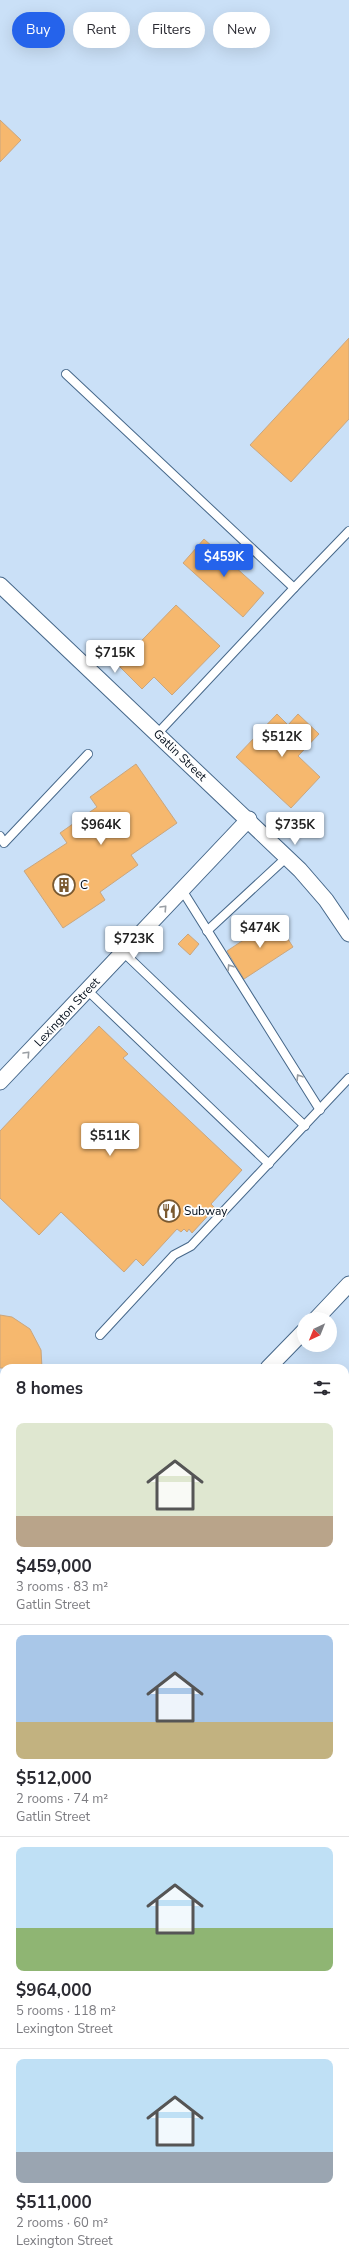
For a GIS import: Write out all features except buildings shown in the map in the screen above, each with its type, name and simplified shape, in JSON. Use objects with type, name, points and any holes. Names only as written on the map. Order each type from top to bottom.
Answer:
[{"type":"street","name":"Gatlin Street","points":[[0,585],[249,819],[287,857],[326,900],[349,934]]},
{"type":"street","name":"Lexington Street","points":[[0,1082],[249,819]]},
{"type":"street","points":[[323,1312],[349,1284]]},
{"type":"street","points":[[272,1364],[297,1338]]},
{"type":"lane","points":[[66,374],[294,588]]},
{"type":"lane","points":[[158,733],[349,531]]},
{"type":"lane","points":[[0,836],[4,843],[88,754]]},
{"type":"lane","points":[[207,931],[287,857]]},
{"type":"lane","points":[[182,890],[320,1110]]},
{"type":"lane","points":[[123,952],[305,1126]]},
{"type":"lane","points":[[87,990],[269,1164]]},
{"type":"lane","points":[[100,1335],[174,1255],[191,1246],[349,1078]]},
{"type":"place","name":"C","points":[[64,885]]},
{"type":"place","name":"Subway","points":[[169,1211]]}]
